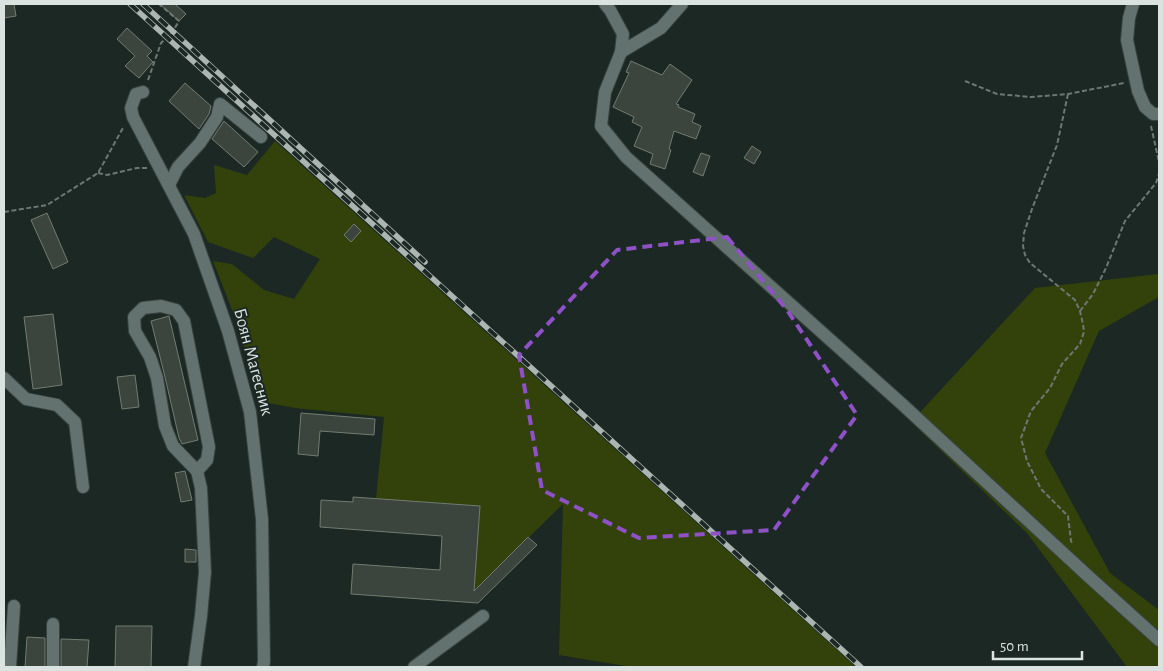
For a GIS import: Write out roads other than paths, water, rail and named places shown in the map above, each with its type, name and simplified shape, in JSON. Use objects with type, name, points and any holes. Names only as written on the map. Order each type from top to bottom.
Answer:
[{"type":"street","points":[[606,4],[622,34],[621,52],[605,92],[601,126],[626,157],[903,405],[1159,640]]},
{"type":"street","points":[[621,52],[660,28],[682,4]]},
{"type":"street","points":[[1133,4],[1129,18],[1127,40],[1138,91],[1145,107],[1153,114],[1159,114]]},
{"type":"street","name":"Боян Магесник","points":[[144,92],[136,94],[131,108],[133,117],[194,234],[228,331],[250,412],[262,519],[263,667]]},
{"type":"street","points":[[169,186],[178,168],[200,143],[217,118],[220,104],[262,137]]},
{"type":"street","points":[[194,667],[205,572],[201,488],[197,471],[173,446],[165,426],[157,378],[150,357],[135,330],[134,317],[143,308],[160,306],[176,310],[184,321],[209,447],[207,460],[197,471]]},
{"type":"street","points":[[4,378],[26,399],[57,405],[75,422],[83,486]]},
{"type":"street","points":[[10,667],[14,606]]},
{"type":"street","points":[[414,667],[483,616]]},
{"type":"street","points":[[53,624],[53,667]]},
{"type":"railway","points":[[130,4],[861,667]]},
{"type":"railway","points":[[143,4],[425,262]]}]
